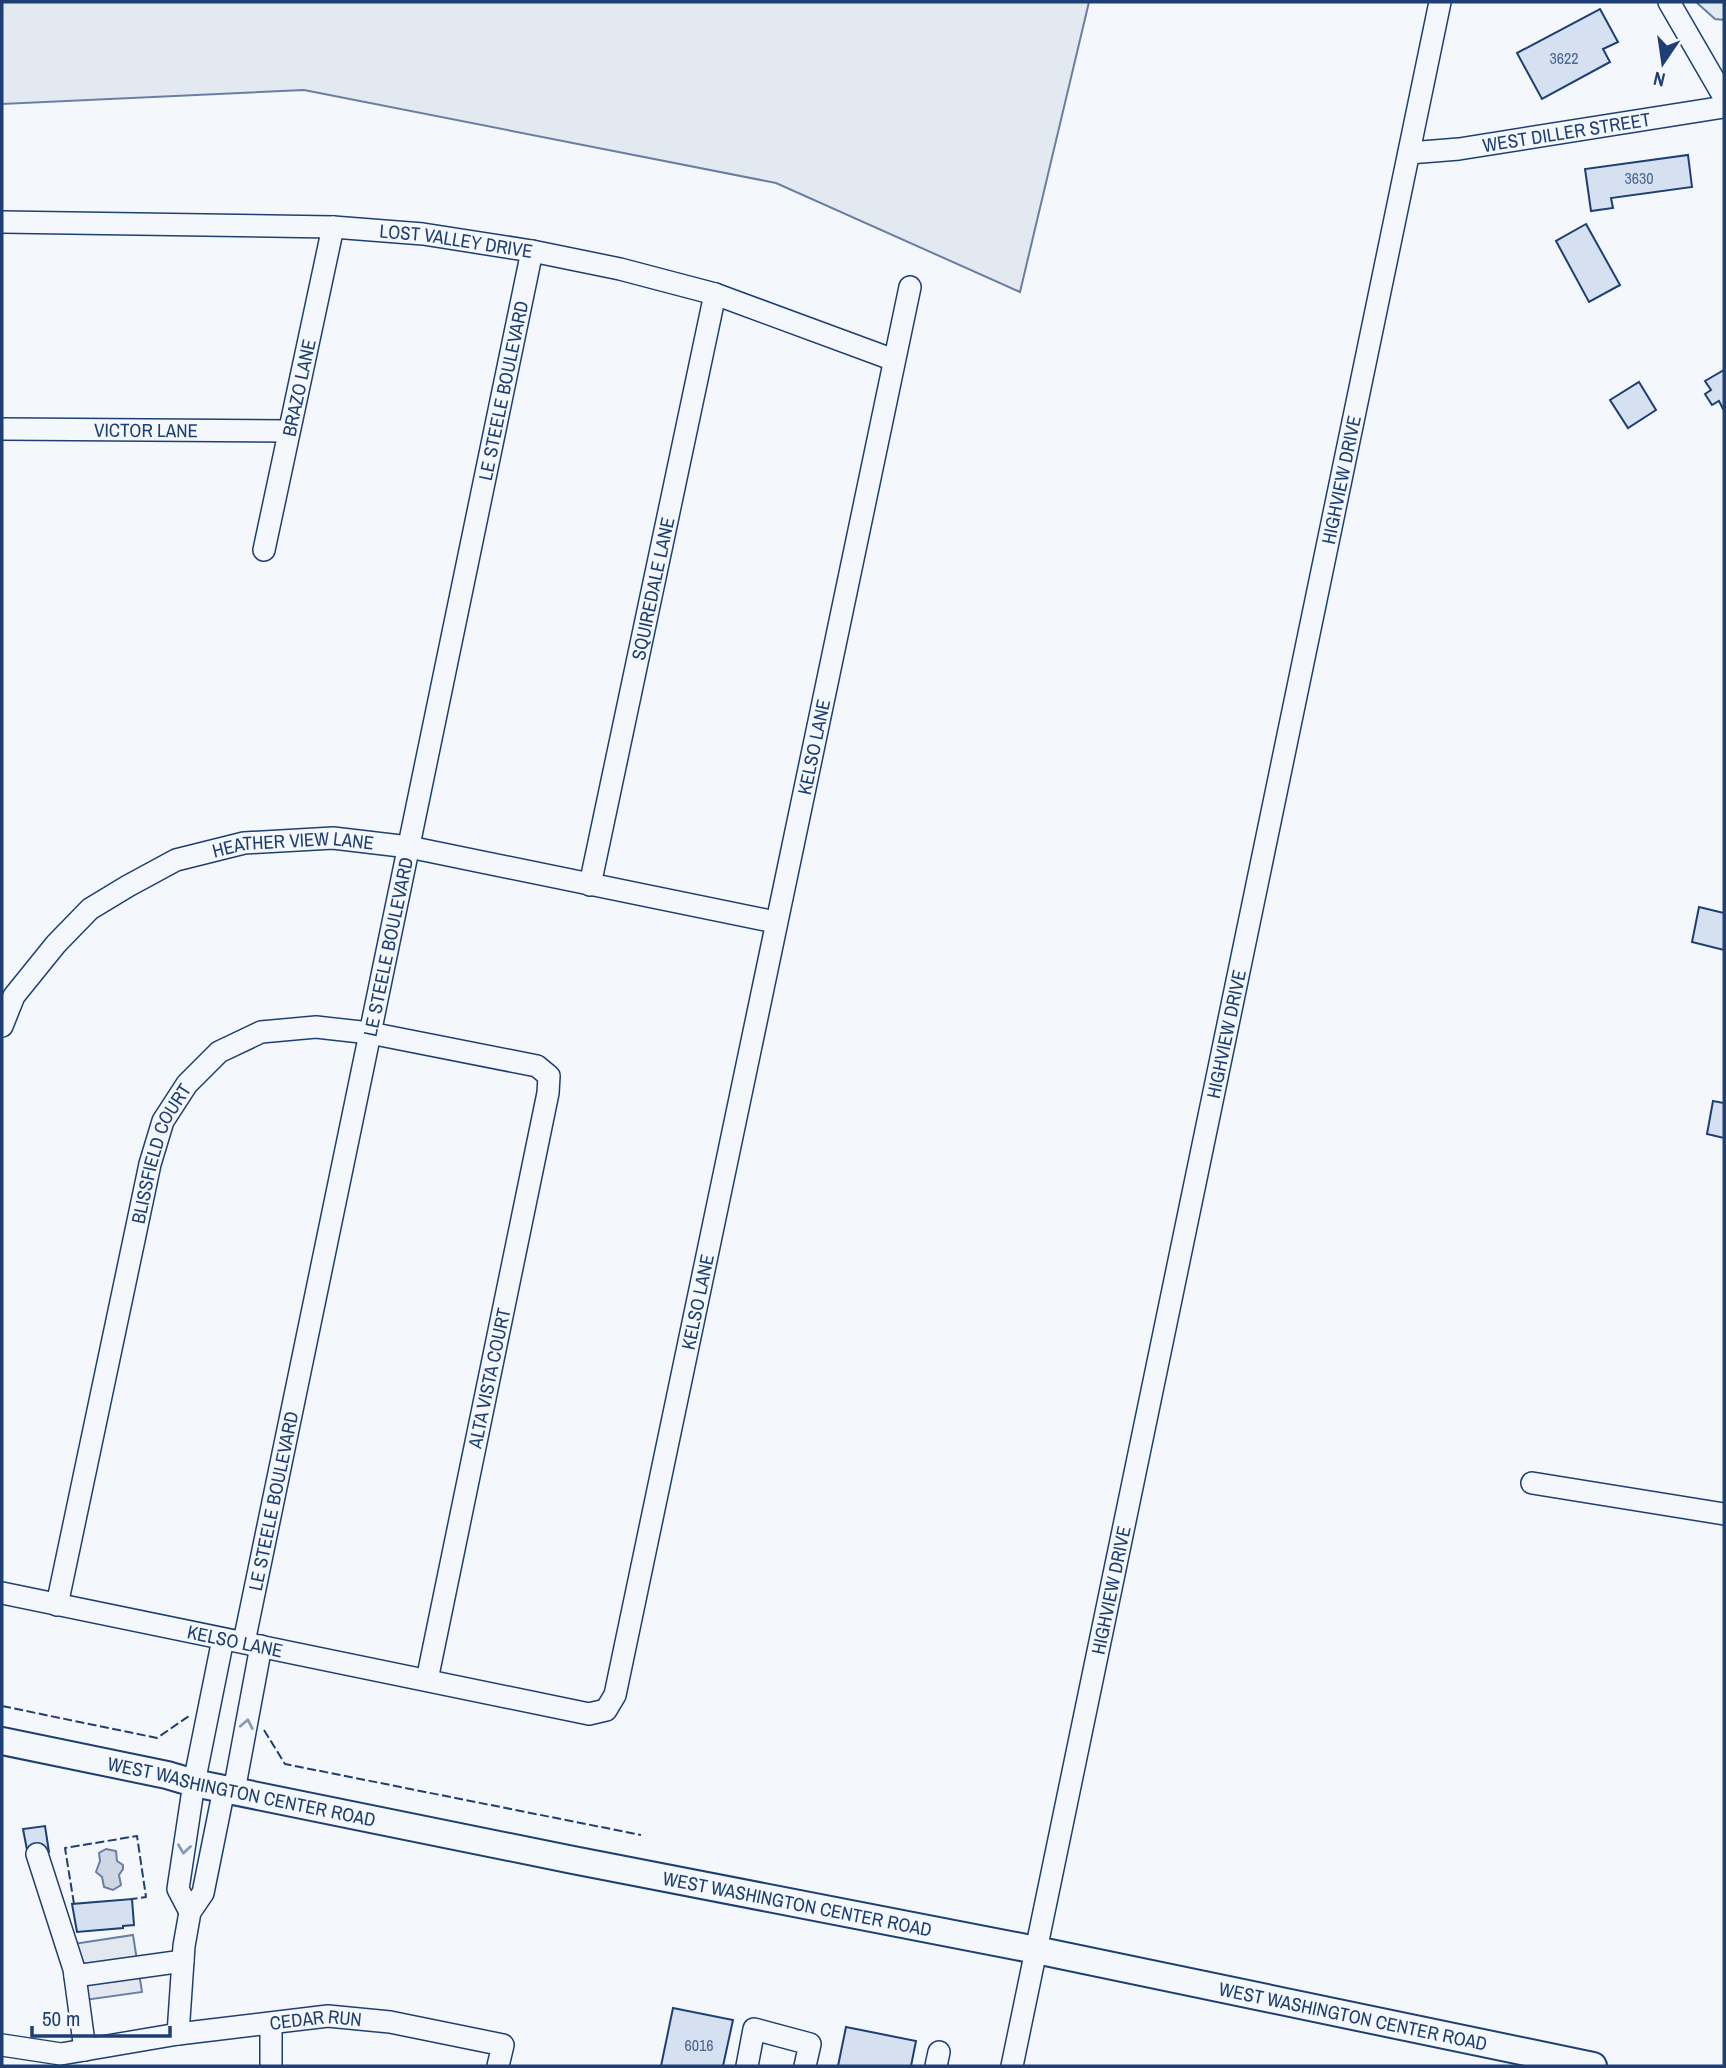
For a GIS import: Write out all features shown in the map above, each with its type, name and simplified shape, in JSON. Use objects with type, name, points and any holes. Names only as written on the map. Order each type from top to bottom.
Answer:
[{"type":"main road","name":"WEST WASHINGTON CENTER ROAD","points":[[2,1741],[194,1783],[1036,1950],[1593,2066]]},
{"type":"street","name":"HIGHVIEW DRIVE","points":[[1012,2066],[1440,2]]},
{"type":"street","points":[[1670,3],[1724,97]]},
{"type":"street","name":"WEST DILLER STREET","points":[[1409,153],[1459,149],[1724,107]]},
{"type":"street","name":"LOST VALLEY DRIVE","points":[[2,222],[333,227],[423,234],[532,251],[620,269],[715,294],[894,360]]},
{"type":"street","name":"BRAZO LANE","points":[[264,550],[333,227]]},
{"type":"street","name":"LE STEELE BOULEVARD","points":[[243,1642],[194,1783],[178,1889],[190,1912],[203,1893],[229,1790],[243,1642],[532,251]]},
{"type":"street","name":"KELSO LANE","points":[[2,1593],[589,1714],[606,1710],[615,1695],[909,287]]},
{"type":"street","name":"SQUIREDALE LANE","points":[[590,885],[715,294]]},
{"type":"street","name":"VICTOR LANE","points":[[2,429],[288,431]]},
{"type":"street","name":"HEATHER VIEW LANE","points":[[2,1026],[8,995],[90,909],[176,860],[244,843],[332,838],[409,847],[775,922]]},
{"type":"street","name":"BLISSFIELD COURT","points":[[57,1605],[150,1164],[163,1121],[187,1084],[219,1052],[261,1032],[316,1027],[370,1033],[537,1066],[549,1076]]},
{"type":"street","name":"ALTA VISTA COURT","points":[[427,1680],[548,1093],[549,1076]]},
{"type":"street","points":[[1532,1483],[1724,1514]]},
{"type":"street","points":[[37,1854],[75,1976],[85,2050]]},
{"type":"street","points":[[178,2034],[183,1961],[190,1912]]},
{"type":"street","points":[[75,1976],[183,1961]]},
{"type":"street","name":"CEDAR RUN","points":[[2,2045],[61,2054],[178,2034],[328,2016],[390,2022],[501,2056]]},
{"type":"street","points":[[271,2024],[271,2066]]},
{"type":"street","points":[[747,2066],[754,2029],[810,2044],[805,2066]]},
{"type":"shaded area","points":[[2,2],[1089,2],[1020,292],[776,183],[304,90],[2,104]]},
{"type":"shaded area","points":[[1696,2],[1724,2],[1724,20],[1715,19]]},
{"type":"shaded area","points":[[106,1849],[116,1851],[117,1861],[123,1865],[119,1875],[121,1885],[113,1890],[104,1887],[102,1877],[96,1872],[100,1861],[99,1853]]},
{"type":"shaded area","points":[[133,1935],[142,1992],[71,2002],[60,1946]]},
{"type":"building","points":[[1600,9],[1618,42],[1603,49],[1610,62],[1542,99],[1517,53]]},
{"type":"building","points":[[1688,155],[1692,187],[1611,198],[1613,208],[1591,211],[1585,169]]},
{"type":"building","points":[[1586,224],[1620,285],[1589,302],[1556,241]]},
{"type":"building","points":[[1724,370],[1723,409],[1719,401],[1712,405],[1705,394],[1711,390],[1705,381]]},
{"type":"building","points":[[1639,382],[1656,410],[1628,428],[1610,400]]},
{"type":"building","points":[[1699,907],[1724,913],[1724,950],[1692,942]]},
{"type":"building","points":[[1713,1101],[1724,1103],[1724,1138],[1707,1134]]},
{"type":"building","points":[[45,1826],[49,1852],[28,1855],[23,1829]]},
{"type":"building","points":[[132,1899],[134,1925],[77,1932],[72,1904]]},
{"type":"building","points":[[673,2008],[733,2020],[723,2066],[661,2066]]},
{"type":"building","points":[[846,2027],[916,2041],[911,2066],[838,2066]]},
{"type":"fence","points":[[2,1706],[157,1738],[189,1716]]},
{"type":"fence","points":[[264,1730],[285,1764],[641,1835]]},
{"type":"fence","points":[[74,1904],[65,1848],[137,1836],[146,1897],[132,1899]]}]
